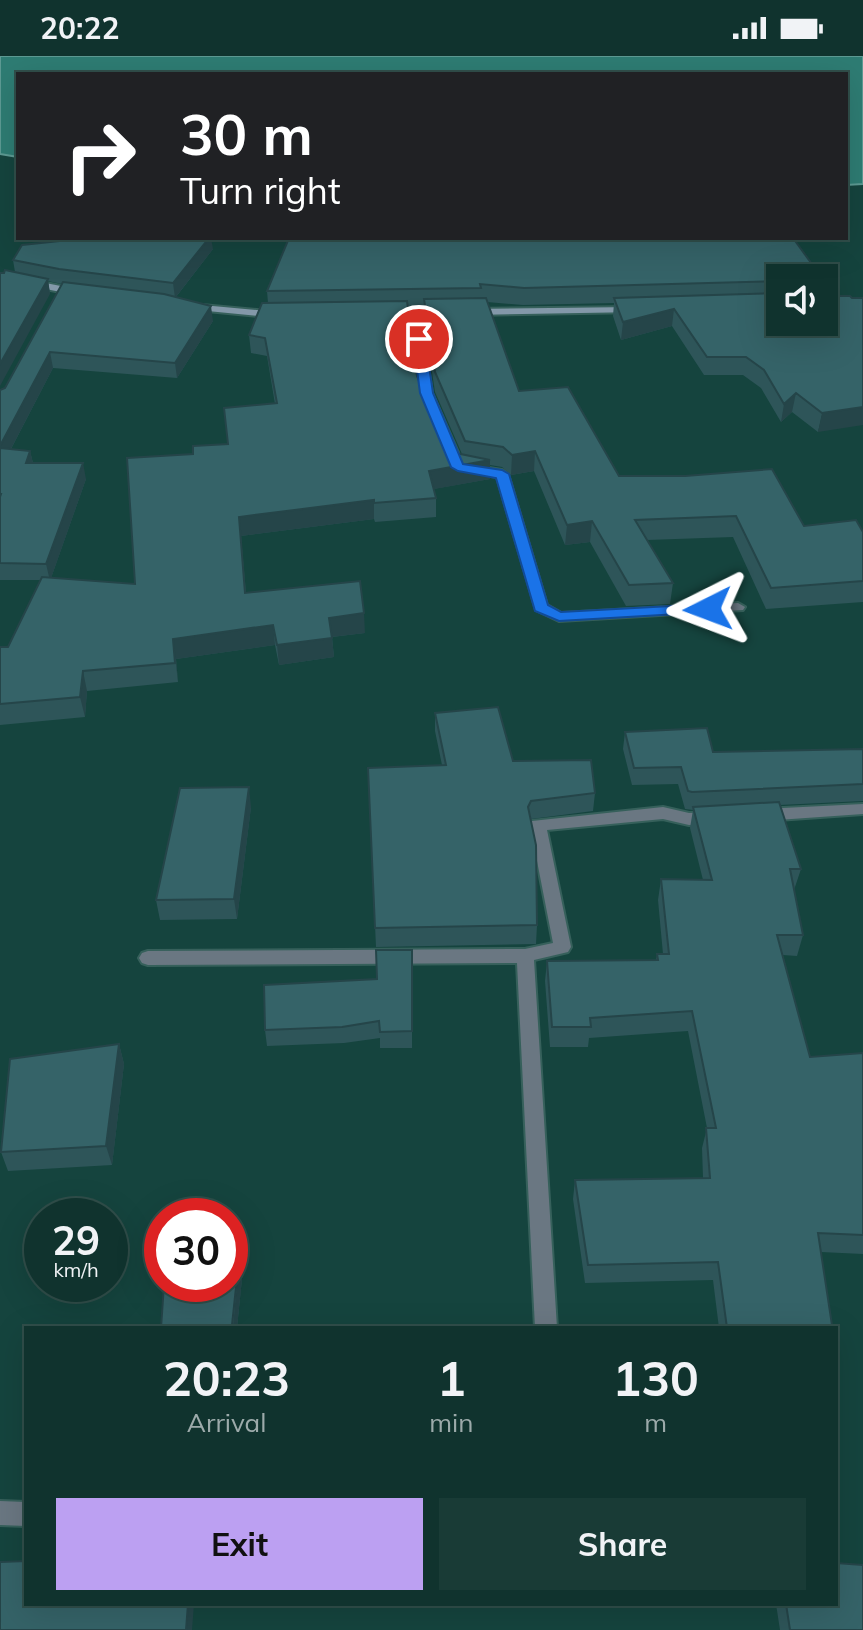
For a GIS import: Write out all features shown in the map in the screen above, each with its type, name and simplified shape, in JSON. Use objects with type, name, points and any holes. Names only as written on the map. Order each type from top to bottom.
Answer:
[{"type":"street","points":[[0,277],[92,294]]},
{"type":"street","points":[[54,304],[61,290]]},
{"type":"street","points":[[184,306],[260,315],[291,315]]},
{"type":"street","points":[[368,313],[642,310]]},
{"type":"street","points":[[415,313],[426,393],[452,455],[458,467],[502,474],[541,607],[559,617],[738,607]]},
{"type":"street","points":[[148,958],[525,956],[562,947],[538,825],[663,813],[689,819],[863,809]]},
{"type":"street","points":[[525,956],[546,1326]]},
{"type":"street","points":[[0,1513],[24,1514]]},
{"type":"water","points":[[0,56],[863,56],[863,184],[848,185],[848,72],[16,72],[16,157],[0,154]]},
{"type":"building","points":[[69,240],[207,240],[173,283],[13,260],[22,245]]},
{"type":"building","points":[[288,240],[794,240],[812,264],[766,264],[766,281],[524,288],[480,284],[481,288],[267,291]]},
{"type":"building","points":[[5,270],[48,279],[0,364],[0,273]]},
{"type":"building","points":[[63,282],[164,294],[211,306],[175,363],[50,352],[0,446],[0,390],[5,388]]},
{"type":"building","points":[[766,293],[766,336],[838,336],[838,296],[863,298],[863,407],[822,413],[796,393],[784,404],[764,370],[746,357],[707,357],[674,309],[623,322],[614,298]]},
{"type":"building","points":[[486,298],[519,391],[568,387],[619,476],[685,476],[772,469],[804,526],[856,520],[863,532],[863,581],[771,588],[736,516],[635,520],[673,583],[629,585],[592,521],[567,525],[535,451],[512,455],[503,447],[465,441],[435,372],[424,299]]},
{"type":"building","points":[[407,301],[417,376],[451,452],[490,460],[429,471],[436,498],[374,503],[374,500],[239,517],[245,593],[360,581],[364,613],[329,618],[332,638],[277,645],[273,625],[173,639],[175,663],[83,671],[80,697],[0,704],[0,647],[8,647],[42,577],[135,584],[127,458],[193,454],[193,446],[228,444],[224,408],[277,403],[265,338],[249,335],[262,303]]},
{"type":"building","points":[[0,448],[30,451],[26,463],[83,463],[46,564],[0,563]]},
{"type":"building","points":[[498,707],[513,761],[591,760],[595,793],[531,801],[528,807],[536,845],[537,925],[375,928],[368,768],[446,765],[435,713]]},
{"type":"building","points":[[707,728],[713,752],[863,749],[863,784],[692,792],[688,791],[681,767],[634,768],[625,732]]},
{"type":"building","points":[[249,787],[234,899],[156,900],[180,788]]},
{"type":"building","points":[[779,802],[801,869],[790,869],[803,935],[777,935],[810,1057],[863,1053],[863,1235],[818,1233],[832,1325],[727,1326],[718,1262],[588,1265],[575,1180],[710,1178],[706,1128],[716,1128],[692,1011],[590,1018],[591,1027],[552,1027],[547,961],[658,960],[657,954],[669,954],[661,879],[712,880],[693,807]]},
{"type":"building","points":[[376,950],[412,950],[412,1031],[380,1032],[379,1021],[342,1027],[265,1030],[264,985],[377,979]]},
{"type":"building","points":[[119,1044],[106,1146],[1,1152],[10,1059]]},
{"type":"building","points":[[163,1302],[234,1302],[232,1325],[161,1326]]},
{"type":"building","points":[[24,1561],[24,1606],[188,1606],[186,1630],[0,1630],[0,1562]]},
{"type":"building","points":[[838,1563],[863,1565],[863,1630],[790,1630],[786,1606],[838,1606]]},
{"type":"route","points":[[419,339],[426,393],[458,467],[502,474],[541,607],[559,617],[708,609]]}]
